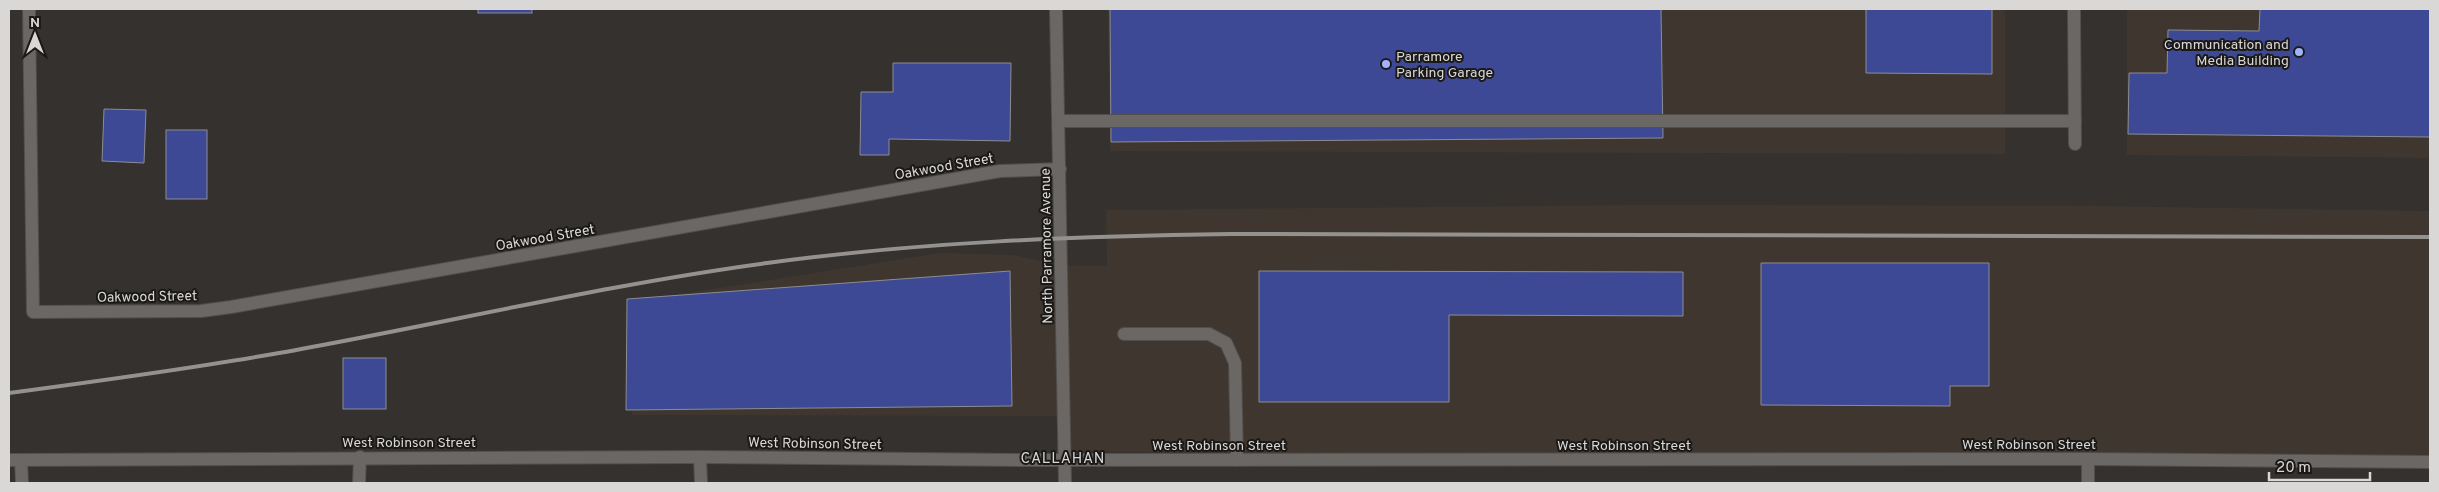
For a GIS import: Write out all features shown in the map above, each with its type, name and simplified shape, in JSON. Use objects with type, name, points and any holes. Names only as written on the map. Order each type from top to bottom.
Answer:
[{"type":"street","name":"Oakwood Street","points":[[29,9],[33,312],[202,311],[231,307],[1000,171],[1060,169]]},
{"type":"street","name":"North Parramore Avenue","points":[[1056,9],[1065,483]]},
{"type":"street","points":[[2074,9],[2075,144]]},
{"type":"street","points":[[1058,121],[2075,121]]},
{"type":"street","points":[[1124,334],[1209,334],[1226,344],[1235,363],[1237,460]]},
{"type":"street","points":[[359,483],[360,457]]},
{"type":"street","points":[[700,457],[701,483]]},
{"type":"street","name":"West Robinson Street","points":[[15,460],[700,457],[1064,460],[2088,459],[2430,462]]},
{"type":"street","points":[[2088,459],[2088,483]]},
{"type":"street","points":[[15,460],[22,483]]},
{"type":"shaded area","points":[[1108,9],[2005,9],[2005,154],[1110,151]]},
{"type":"shaded area","name":"Communication and Media Building","points":[[2127,9],[2430,9],[2430,158],[2127,155]]},
{"type":"shaded area","points":[[1653,205],[2093,206],[2430,211],[2430,464],[1063,451],[1060,416],[632,415],[631,302],[940,253],[1012,255],[1060,265],[1107,266],[1106,210]]},
{"type":"building","points":[[478,9],[532,9],[532,13],[478,13]]},
{"type":"building","name":"Parramore Parking Garage","points":[[1110,9],[1661,9],[1663,138],[1111,142]]},
{"type":"building","points":[[1866,9],[1992,9],[1992,74],[1866,73]]},
{"type":"building","name":"Communication and Media Building","points":[[2260,9],[2430,9],[2430,137],[2128,134],[2129,73],[2167,73],[2168,30],[2259,31]]},
{"type":"building","points":[[893,63],[1011,63],[1010,141],[889,139],[889,155],[860,155],[861,92],[893,92]]},
{"type":"building","points":[[104,109],[146,110],[144,163],[102,161]]},
{"type":"building","points":[[166,130],[207,130],[207,199],[166,199]]},
{"type":"building","points":[[1761,263],[1989,263],[1989,386],[1950,386],[1950,406],[1761,405]]},
{"type":"building","points":[[1010,271],[1012,406],[626,410],[627,299]]},
{"type":"building","points":[[1259,271],[1683,272],[1683,316],[1449,315],[1449,402],[1259,402]]},
{"type":"building","points":[[343,358],[386,358],[386,409],[343,409]]},
{"type":"railway","points":[[9,393],[178,370],[279,353],[584,293],[706,272],[825,256],[999,241],[1231,234],[2430,237]]},
{"type":"place","name":"Communication and Media Building","points":[[2299,52]]},
{"type":"place","name":"Parramore Parking Garage","points":[[1386,64]]},
{"type":"district","name":"CALLAHAN","points":[[1063,458]]}]
